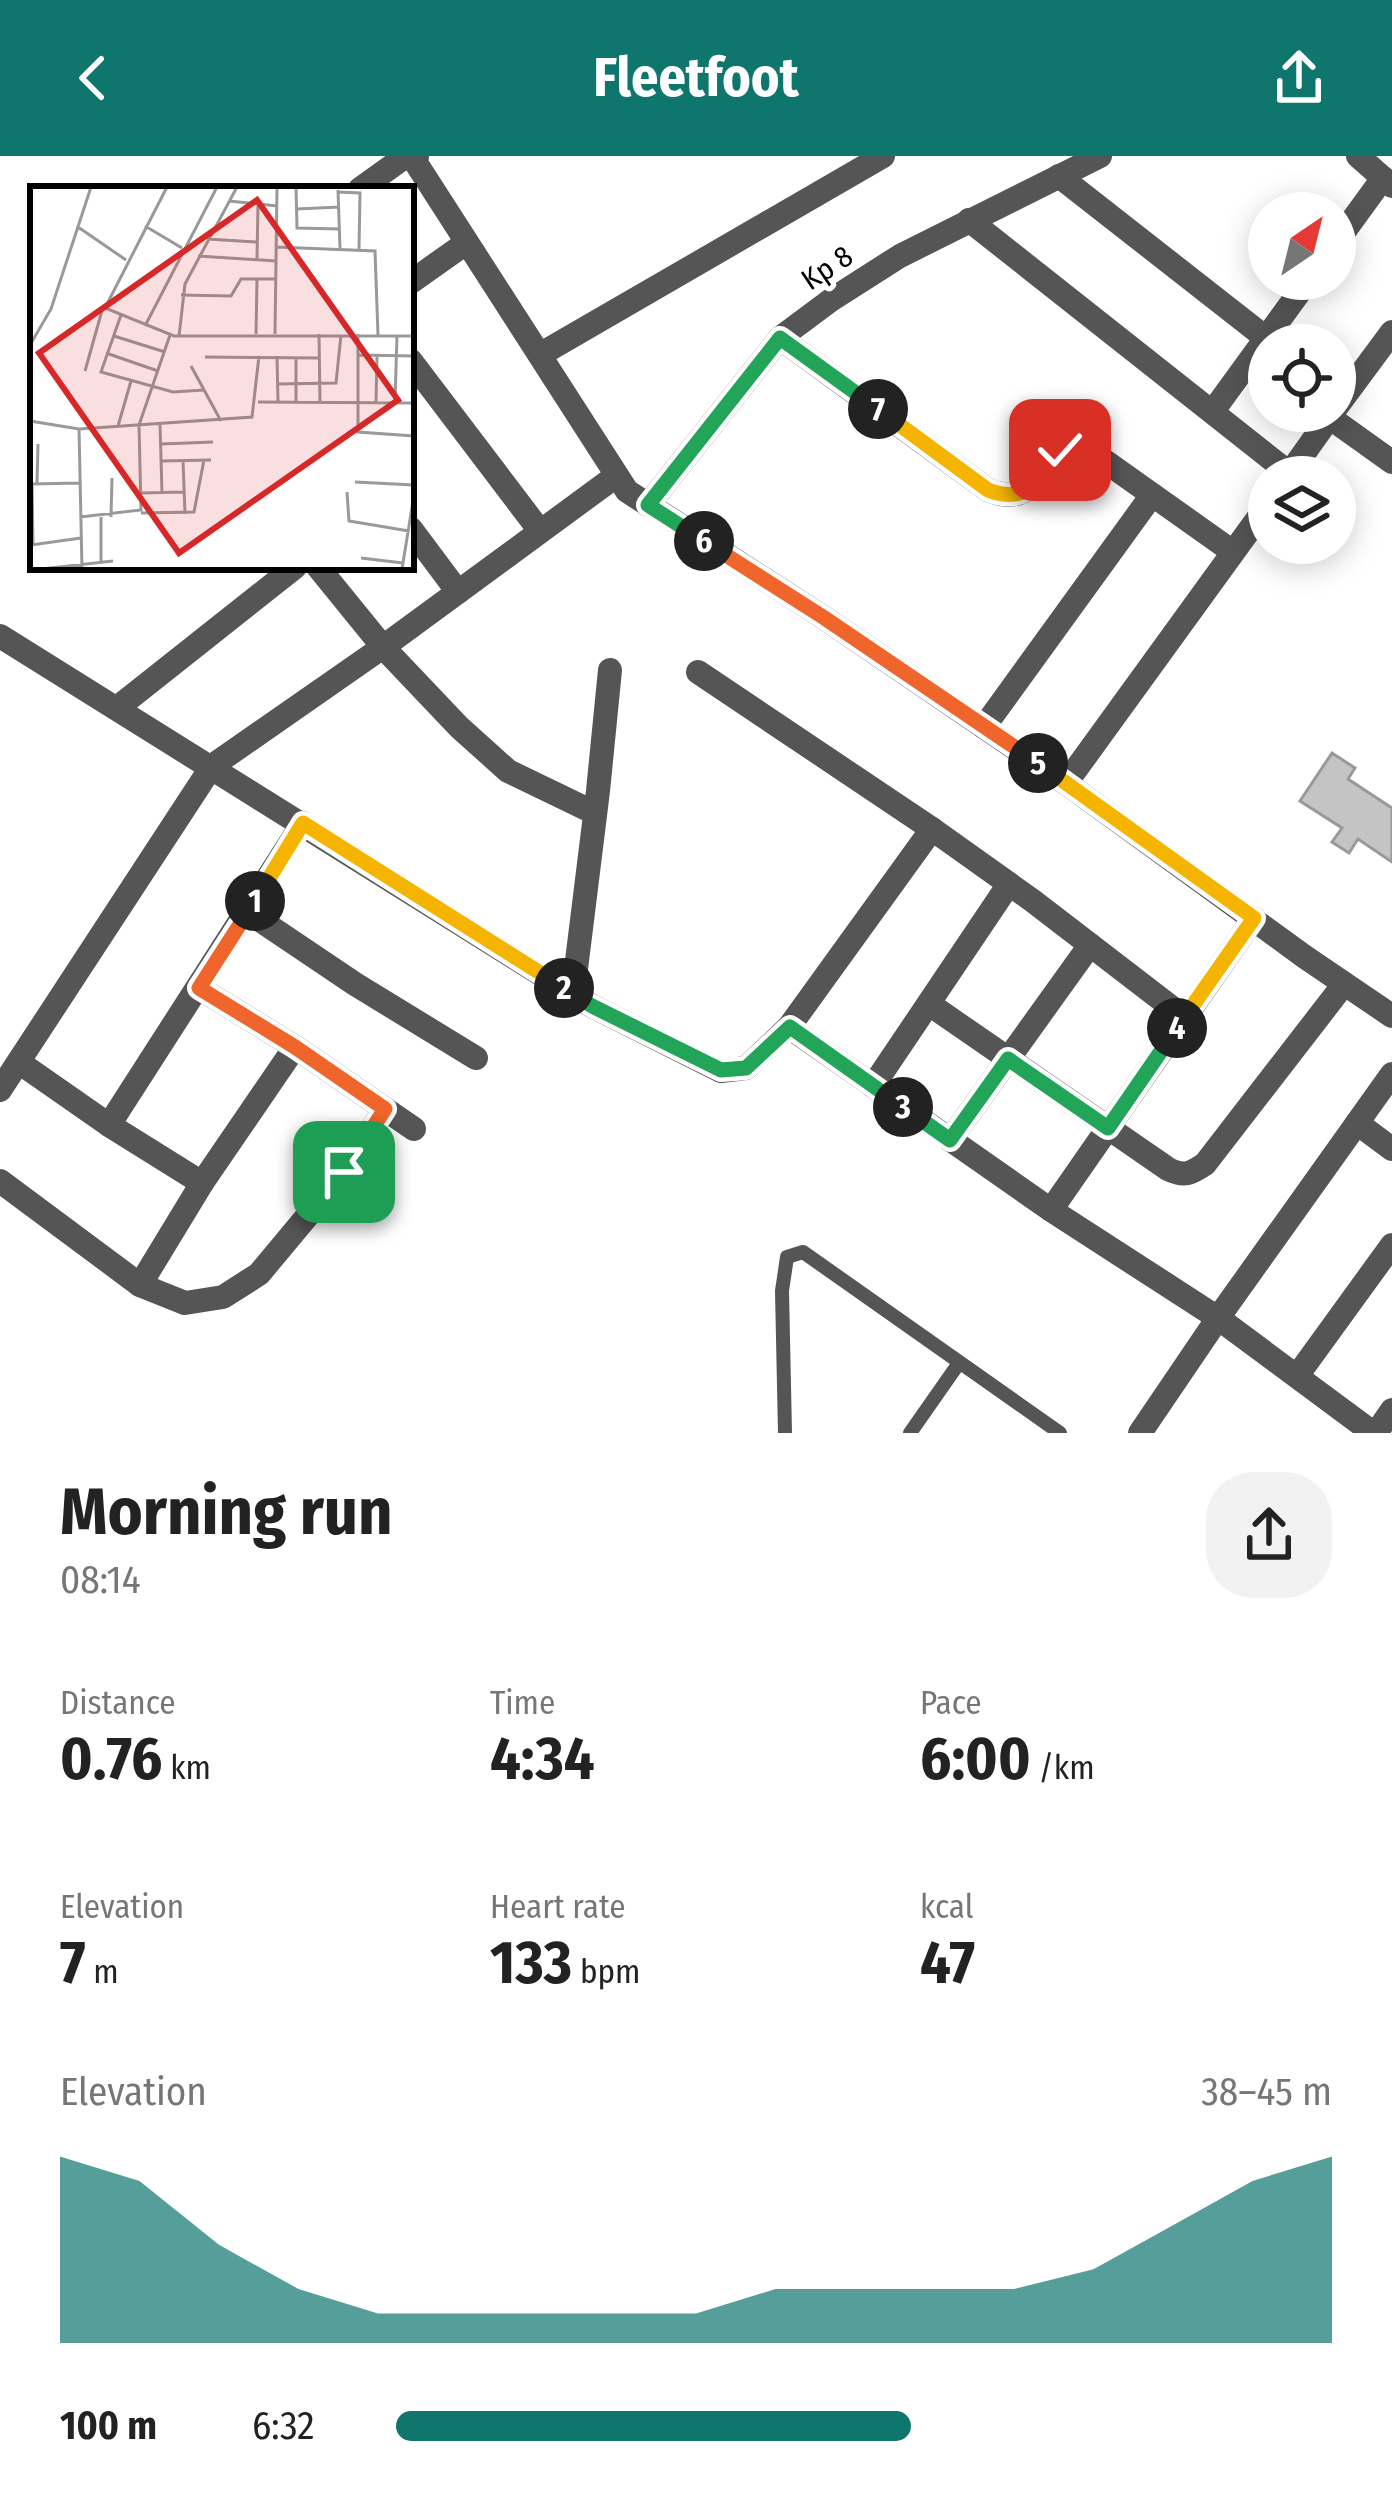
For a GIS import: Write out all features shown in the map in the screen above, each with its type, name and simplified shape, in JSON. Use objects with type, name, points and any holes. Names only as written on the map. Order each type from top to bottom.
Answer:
[{"type":"street","points":[[364,186],[406,156]]},
{"type":"street","points":[[417,156],[416,163],[466,243],[627,491],[823,617],[1066,783],[1392,1016]]},
{"type":"street","points":[[541,354],[883,156]]},
{"type":"street","name":"Kp 8","points":[[648,505],[780,338],[900,256],[1100,156]]},
{"type":"street","points":[[1356,219],[1388,182],[1358,156]]},
{"type":"street","points":[[1059,176],[1248,324]]},
{"type":"street","points":[[969,220],[1266,456]]},
{"type":"street","points":[[414,279],[466,243]]},
{"type":"street","points":[[1356,381],[1392,332]]},
{"type":"street","points":[[780,338],[988,490],[1018,496],[1060,450],[1071,444],[1085,447],[1233,552]]},
{"type":"street","points":[[1213,411],[1248,363]]},
{"type":"street","points":[[414,365],[540,531]]},
{"type":"street","points":[[1356,431],[1392,462]]},
{"type":"street","points":[[0,1090],[212,766],[616,476]]},
{"type":"street","points":[[984,727],[1152,495]]},
{"type":"street","points":[[1066,783],[1248,532]]},
{"type":"street","points":[[414,533],[458,592]]},
{"type":"street","points":[[117,708],[291,570]]},
{"type":"street","points":[[320,570],[383,647],[508,771],[595,813]]},
{"type":"street","points":[[0,636],[592,1006],[721,1070],[746,1068],[790,1027],[932,829]]},
{"type":"street","points":[[572,993],[610,670]]},
{"type":"street","points":[[698,672],[932,829],[1184,1017]]},
{"type":"street","points":[[110,1126],[303,823]]},
{"type":"street","points":[[873,1086],[1009,884]]},
{"type":"street","points":[[248,912],[476,1058]]},
{"type":"street","points":[[1051,1210],[1254,918]]},
{"type":"street","points":[[950,1140],[1090,945]]},
{"type":"street","points":[[929,1004],[1181,1175],[1192,1174],[1204,1164],[1344,984]]},
{"type":"street","points":[[199,988],[414,1129]]},
{"type":"street","points":[[790,1027],[1051,1210],[1218,1318],[1374,1433],[1392,1410]]},
{"type":"street","points":[[140,1286],[202,1183],[295,1047]]},
{"type":"street","points":[[20,1063],[202,1183]]},
{"type":"street","points":[[1140,1433],[1392,1074]]},
{"type":"street","points":[[0,1181],[140,1286],[185,1304],[223,1297],[259,1274],[344,1172],[385,1109]]},
{"type":"street","points":[[1357,1123],[1392,1149]]},
{"type":"street","points":[[1297,1376],[1392,1245]]},
{"type":"lane","points":[[784,1433],[782,1291],[787,1257],[795,1252],[803,1252],[1060,1433]]},
{"type":"lane","points":[[910,1433],[958,1363]]},
{"type":"building","points":[[1332,753],[1355,768],[1348,779],[1392,808],[1392,862],[1358,839],[1349,853],[1332,842],[1342,828],[1300,801]]},
{"type":"route","points":[[344,1172],[385,1109],[199,988],[303,823],[592,1006],[721,1070],[746,1068],[790,1027],[950,1140],[1008,1059],[1108,1128],[1254,918],[823,617],[648,505],[780,338],[988,490],[1005,497],[1018,496],[1032,485],[1060,450]]}]
